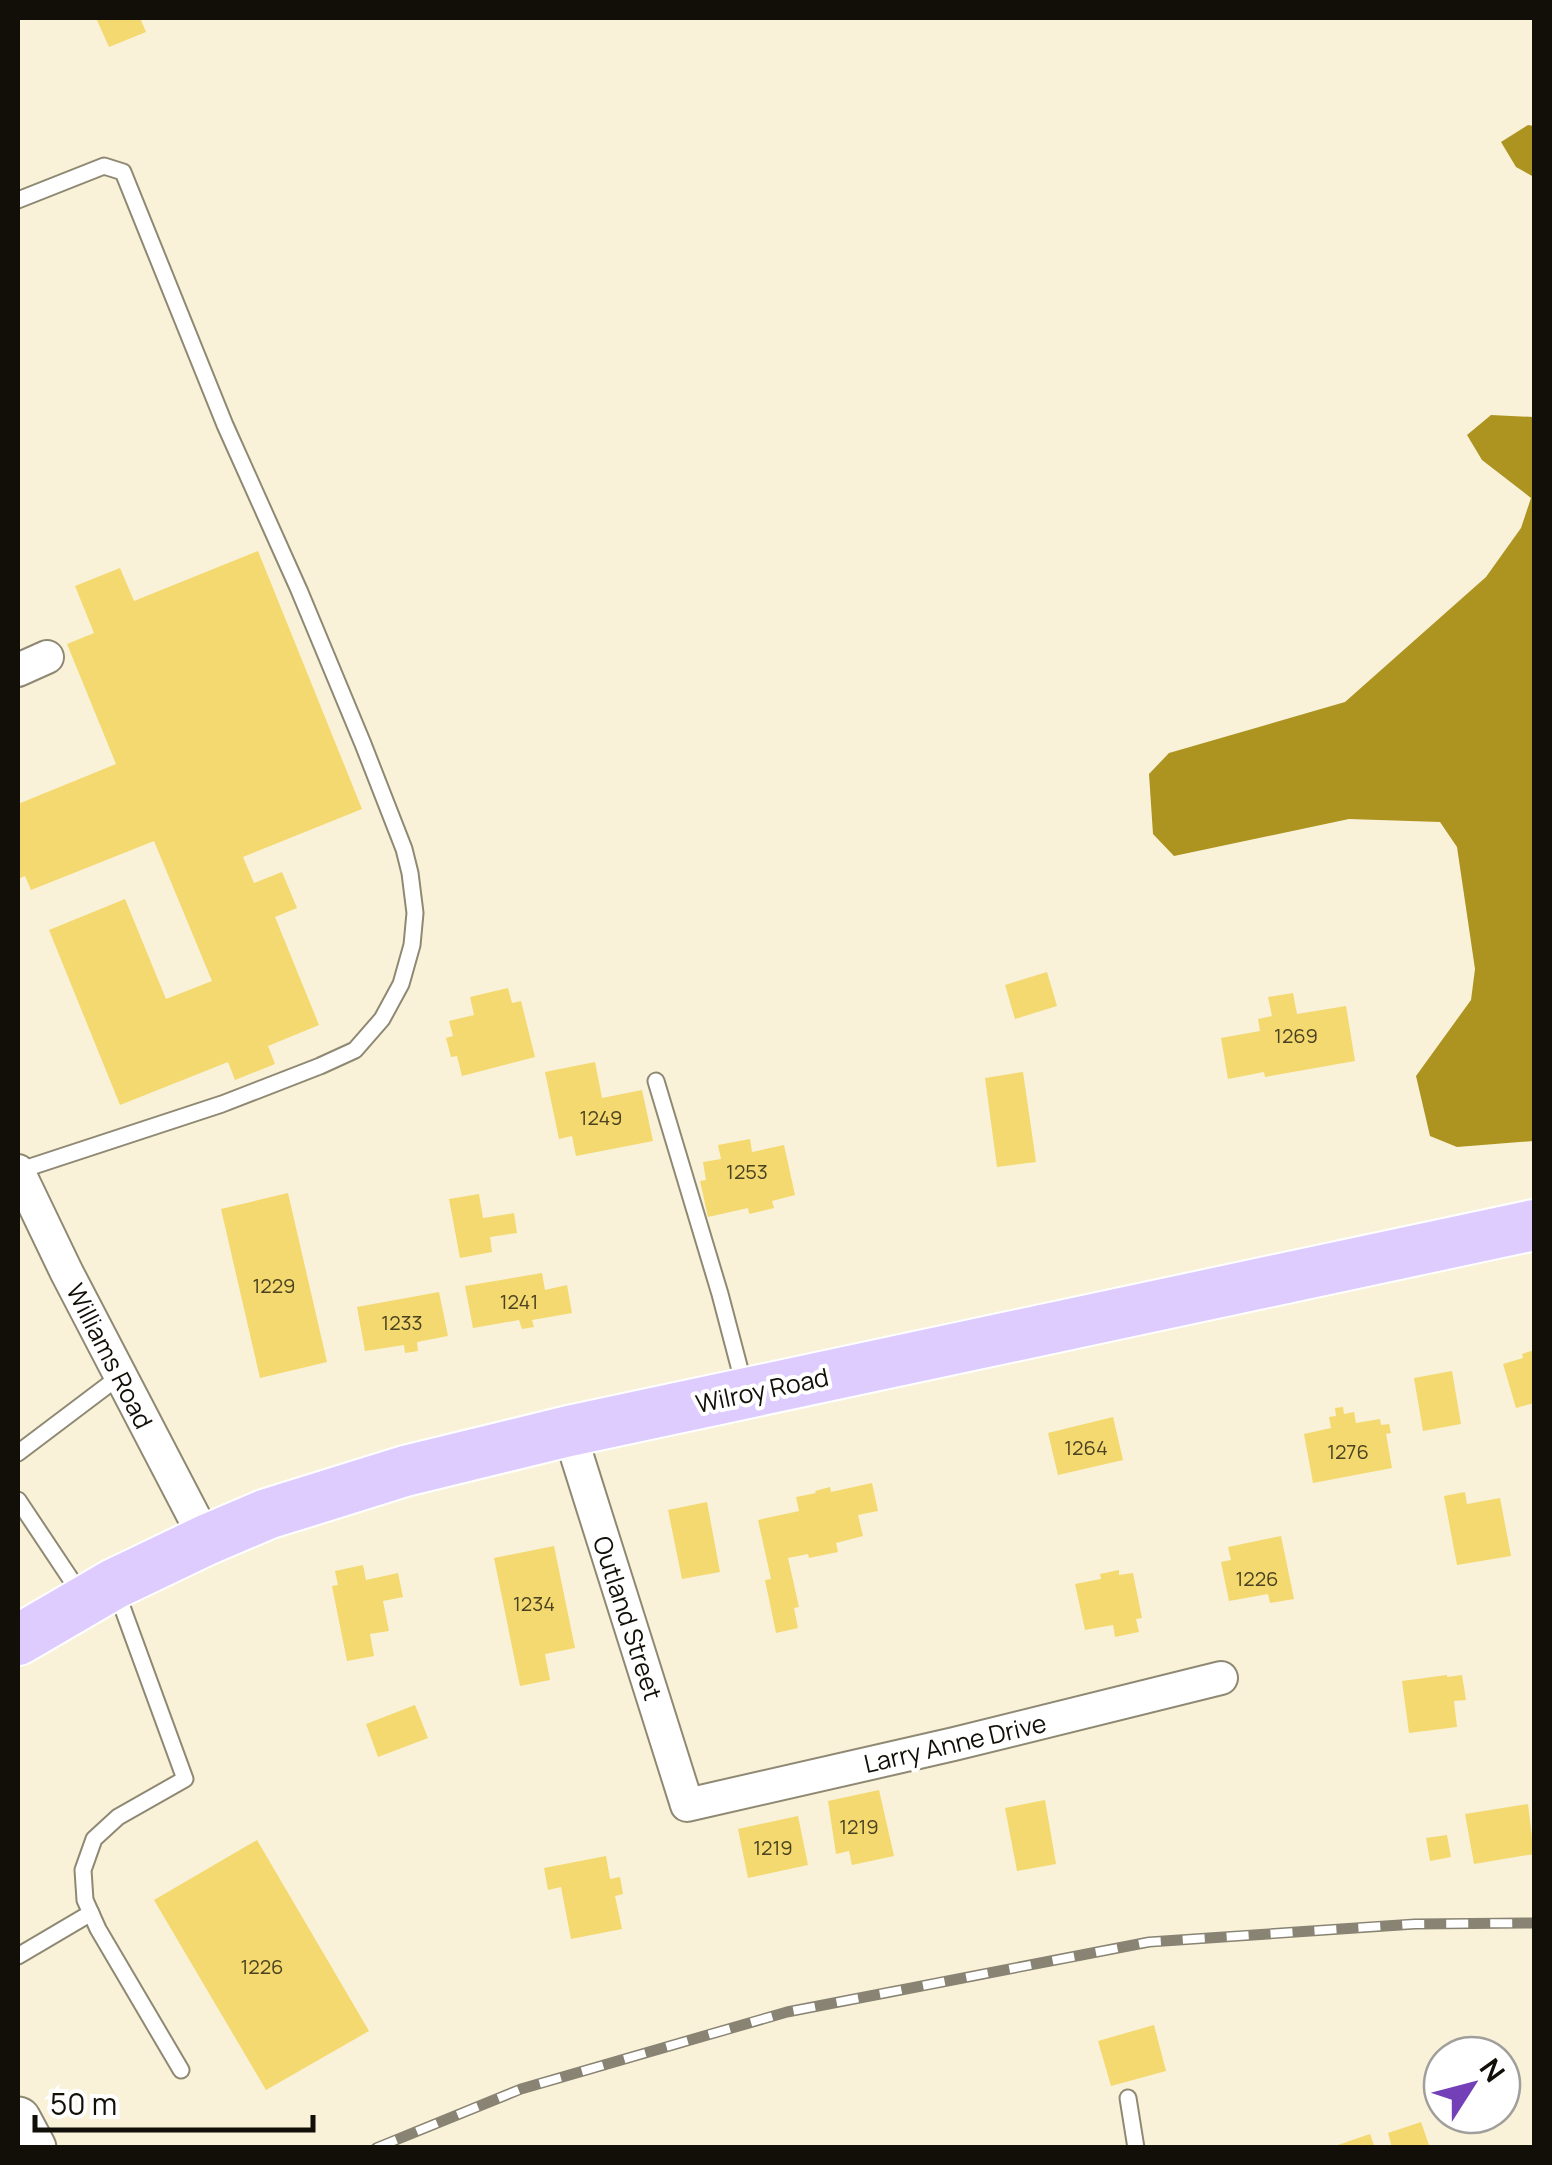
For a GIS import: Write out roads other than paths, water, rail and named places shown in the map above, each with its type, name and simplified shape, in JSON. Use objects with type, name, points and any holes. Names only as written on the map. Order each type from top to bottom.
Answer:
[{"type":"main road","name":"Wilroy Road","points":[[18,1640],[100,1592],[206,1540],[267,1514],[405,1470],[569,1431],[1534,1225]]},
{"type":"main road","points":[[18,2120],[33,2148]]},
{"type":"street","name":"Williams Road","points":[[18,1171],[206,1540]]},
{"type":"street","name":"Outland Street","points":[[569,1431],[688,1805]]},
{"type":"street","name":"Larry Anne Drive","points":[[688,1805],[1221,1678]]},
{"type":"lane","points":[[18,200],[104,166],[123,172],[225,425],[370,761],[404,850],[415,913],[412,945],[401,984],[382,1019],[356,1050],[222,1104],[18,1171]]},
{"type":"lane","points":[[656,1081],[746,1394]]},
{"type":"lane","points":[[18,1453],[120,1376]]},
{"type":"lane","points":[[21,1511],[100,1592],[185,1779],[118,1816],[94,1838],[83,1870],[85,1900],[91,1913],[181,2070]]},
{"type":"lane","points":[[18,1956],[91,1913]]},
{"type":"lane","points":[[1128,2098],[1136,2148]]},
{"type":"railway","points":[[376,2148],[521,2089],[787,2012],[1149,1942],[1415,1924],[1534,1923]]}]
